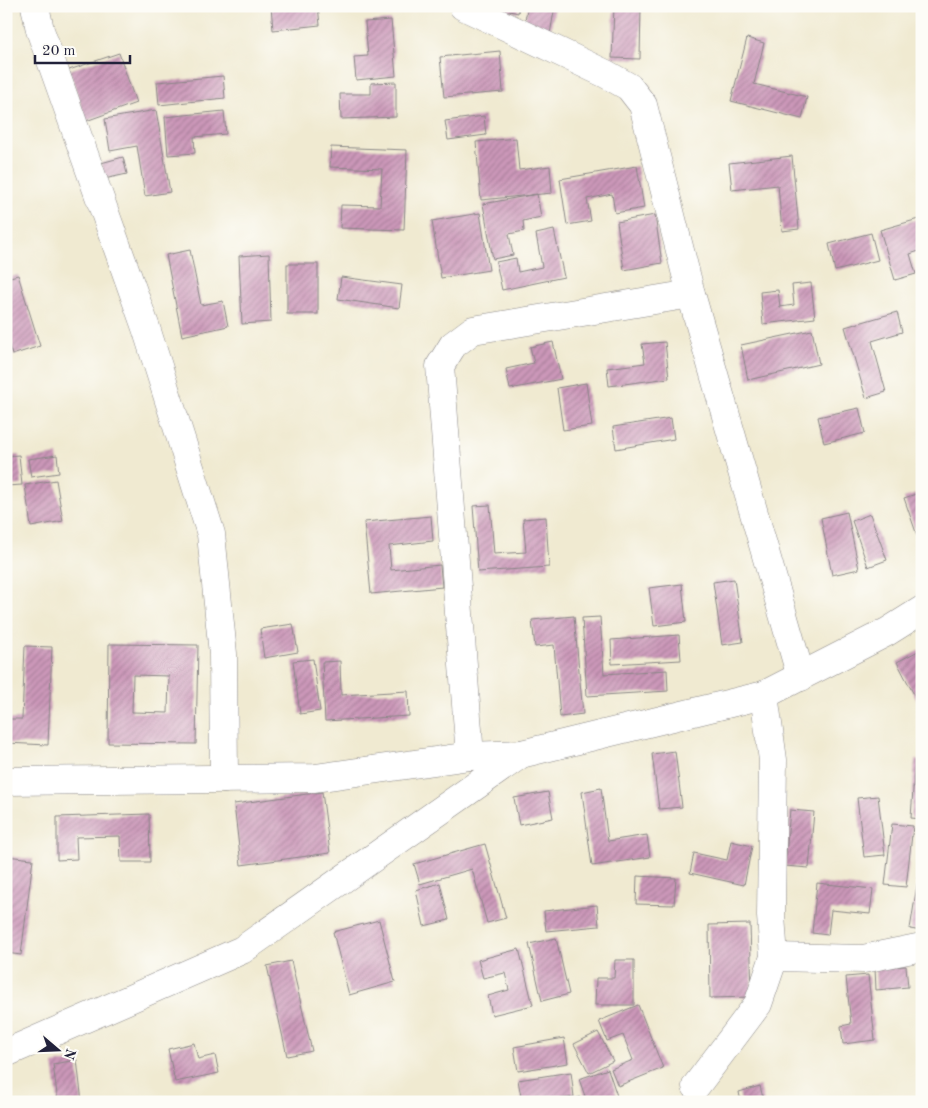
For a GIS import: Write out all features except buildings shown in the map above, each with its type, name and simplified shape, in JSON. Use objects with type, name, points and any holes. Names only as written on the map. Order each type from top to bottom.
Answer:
[{"type":"street","points":[[35,6],[40,30],[146,328],[211,534],[223,654],[224,779]]},
{"type":"street","points":[[463,6],[606,74],[629,87],[643,105],[691,294],[801,676]]},
{"type":"street","points":[[470,756],[440,366],[453,345],[473,330],[691,294]]},
{"type":"street","points":[[6,781],[315,778],[470,756],[521,754],[764,695],[887,632],[922,610]]},
{"type":"street","points":[[696,1086],[758,1004],[774,957],[771,916],[773,760],[764,695]]},
{"type":"street","points":[[6,1053],[242,950],[521,754]]},
{"type":"street","points":[[774,957],[864,959],[922,946]]}]
